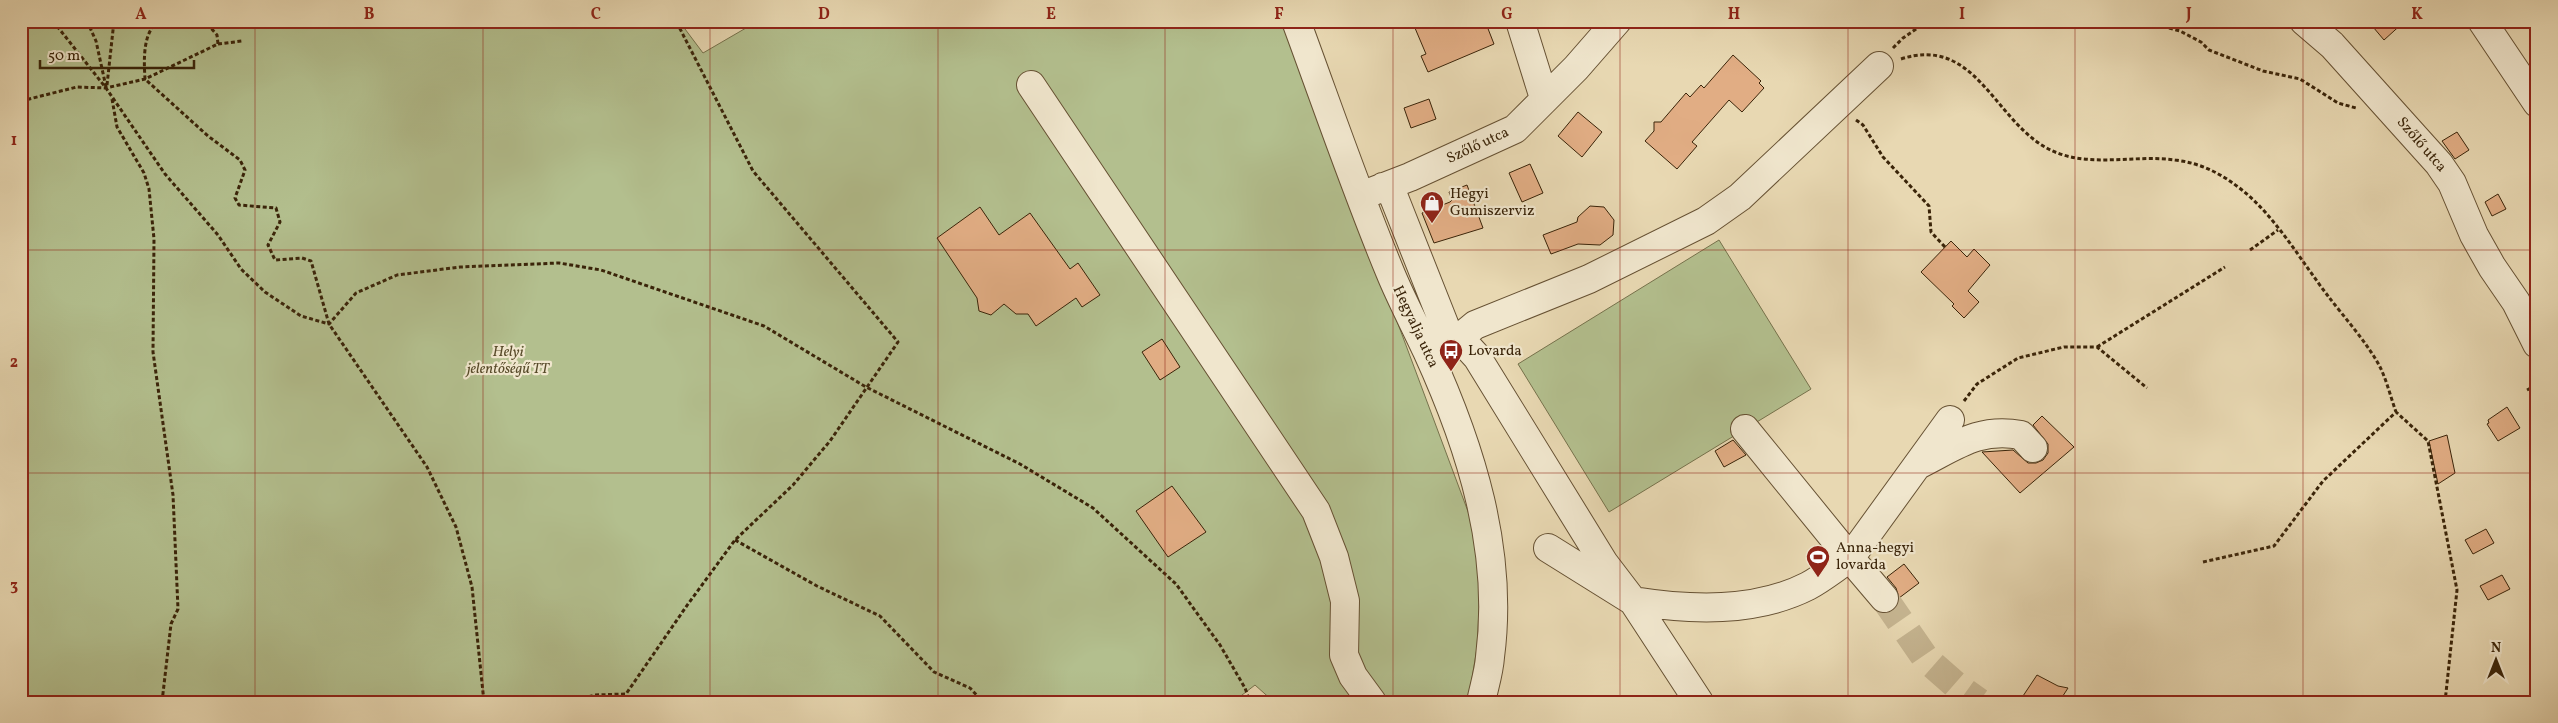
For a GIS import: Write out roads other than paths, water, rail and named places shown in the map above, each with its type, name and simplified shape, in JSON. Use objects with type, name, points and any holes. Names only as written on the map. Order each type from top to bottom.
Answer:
[{"type":"street","name":"Hegyalja utca","points":[[1296,21],[1372,191],[1391,274],[1440,347],[1459,426],[1485,515],[1492,561],[1494,608],[1490,658],[1481,702]]},
{"type":"street","points":[[1520,21],[1544,98]]},
{"type":"street","name":"Szőlő utca","points":[[1372,191],[1410,178],[1515,129],[1576,68],[1617,21]]},
{"type":"street","name":"Szőlő utca","points":[[2304,21],[2332,45],[2439,164],[2452,183],[2474,235],[2492,267],[2516,302],[2537,344]]},
{"type":"street","points":[[2482,21],[2537,103]]},
{"type":"street","points":[[1440,347],[1475,325],[1589,279],[1706,221],[1740,197],[1828,112],[1879,66]]},
{"type":"street","points":[[1031,85],[1316,511],[1334,557],[1345,602],[1344,655],[1353,676],[1372,702]]},
{"type":"street","points":[[1440,347],[1466,345],[1478,356],[1604,563],[1633,601],[1699,702]]},
{"type":"street","points":[[1548,548],[1633,601],[1672,607],[1705,608],[1758,602],[1808,586],[1850,558],[1950,420]]},
{"type":"street","points":[[1745,429],[1884,598]]},
{"type":"street","points":[[1916,465],[1971,438],[1989,432],[2021,435],[2033,448]]},
{"type":"tunnel","points":[[1884,598],[1926,659],[1958,687],[1979,702]]},
{"type":"place","name":"Hegyi Gumiszerviz","points":[[1432,224]]},
{"type":"place","name":"Lovarda","points":[[1451,372]]},
{"type":"place","name":"Anna-hegyi lovarda","points":[[1818,578]]},
{"type":"park label","name":"Helyi jelentőségű TT","points":[[508,360]]}]
